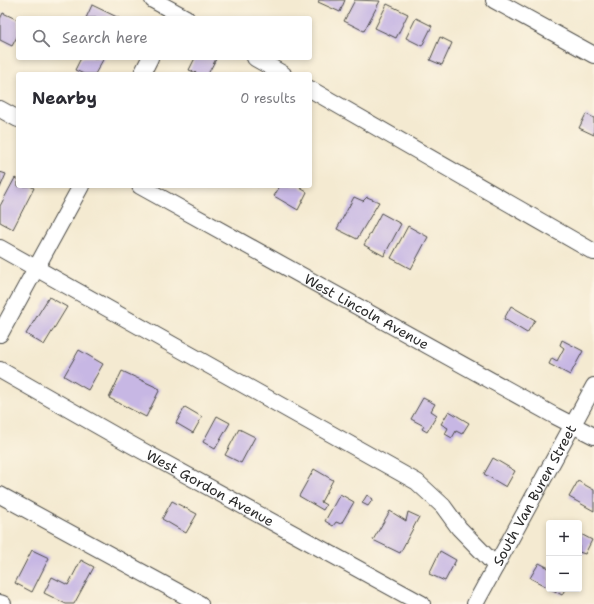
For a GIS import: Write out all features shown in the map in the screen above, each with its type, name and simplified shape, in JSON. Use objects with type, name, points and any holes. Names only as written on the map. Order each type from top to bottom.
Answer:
[{"type":"street","points":[[153,0],[178,12]]},
{"type":"street","points":[[494,0],[594,55]]},
{"type":"street","points":[[143,72],[149,60]]},
{"type":"street","points":[[259,60],[280,72]]},
{"type":"street","points":[[312,90],[594,252]]},
{"type":"street","points":[[0,109],[16,118]]},
{"type":"street","points":[[0,334],[80,188]]},
{"type":"street","name":"West Lincoln Avenue","points":[[144,188],[555,416],[594,436]]},
{"type":"street","points":[[0,248],[417,482],[443,506],[459,528],[496,566]]},
{"type":"street","name":"West Gordon Avenue","points":[[0,370],[130,444],[422,604]]},
{"type":"street","name":"South Van Buren Street","points":[[475,604],[594,386]]},
{"type":"street","points":[[0,495],[200,604]]},
{"type":"building","points":[[319,0],[345,0],[340,12],[318,2]]},
{"type":"building","points":[[355,0],[380,1],[364,31],[344,21]]},
{"type":"building","points":[[387,4],[408,14],[396,38],[375,28]]},
{"type":"building","points":[[92,5],[115,16],[87,16]]},
{"type":"building","points":[[3,13],[16,19],[16,39],[12,46],[0,40],[0,19]]},
{"type":"building","points":[[416,18],[432,26],[422,46],[406,38]]},
{"type":"building","points":[[440,37],[452,43],[442,65],[430,60]]},
{"type":"building","points":[[80,60],[103,60],[96,72],[80,72],[75,70]]},
{"type":"building","points":[[194,60],[215,60],[209,72],[194,72],[189,70]]},
{"type":"building","points":[[586,114],[594,118],[594,135],[579,128]]},
{"type":"building","points":[[0,172],[6,174],[0,188]]},
{"type":"building","points":[[15,178],[16,188],[34,188],[13,229],[0,222],[0,206]]},
{"type":"building","points":[[279,188],[300,188],[307,192],[298,210],[274,196]]},
{"type":"building","points":[[354,197],[363,201],[367,197],[379,202],[357,239],[337,229]]},
{"type":"building","points":[[381,213],[401,224],[384,256],[364,245]]},
{"type":"building","points":[[408,226],[428,237],[411,269],[391,258]]},
{"type":"building","points":[[49,297],[67,307],[44,345],[26,334]]},
{"type":"building","points":[[511,306],[535,320],[527,333],[504,319]]},
{"type":"building","points":[[562,340],[583,351],[570,375],[549,364],[552,358],[557,361],[564,348],[560,345]]},
{"type":"building","points":[[79,350],[103,364],[88,390],[64,376]]},
{"type":"building","points":[[122,371],[160,389],[146,417],[109,398]]},
{"type":"building","points":[[423,398],[435,404],[431,411],[437,415],[427,432],[422,429],[424,426],[411,419]]},
{"type":"building","points":[[185,407],[202,417],[193,433],[176,423]]},
{"type":"building","points":[[449,411],[469,423],[462,434],[456,431],[452,438],[445,434],[448,428],[441,424]]},
{"type":"building","points":[[217,416],[230,423],[215,449],[203,442]]},
{"type":"building","points":[[239,429],[255,437],[241,463],[225,455]]},
{"type":"building","points":[[493,458],[515,471],[506,487],[484,474]]},
{"type":"building","points":[[314,469],[333,480],[321,502],[326,505],[323,510],[299,496]]},
{"type":"building","points":[[578,481],[594,490],[594,511],[569,497]]},
{"type":"building","points":[[340,494],[354,502],[341,524],[336,522],[333,526],[325,521]]},
{"type":"building","points":[[367,495],[373,499],[368,506],[362,503]]},
{"type":"building","points":[[172,501],[197,514],[186,533],[162,519]]},
{"type":"building","points":[[390,511],[406,521],[408,512],[419,517],[400,553],[373,540]]},
{"type":"building","points":[[582,535],[592,540],[585,554],[582,553]]},
{"type":"building","points":[[32,550],[49,558],[32,592],[15,583]]},
{"type":"building","points":[[440,551],[456,560],[445,581],[429,574]]},
{"type":"building","points":[[81,560],[94,567],[74,604],[66,604],[44,593],[52,577],[68,585]]},
{"type":"building","points":[[539,563],[546,566],[546,586],[530,578]]},
{"type":"building","points":[[556,592],[564,592],[562,595]]}]
